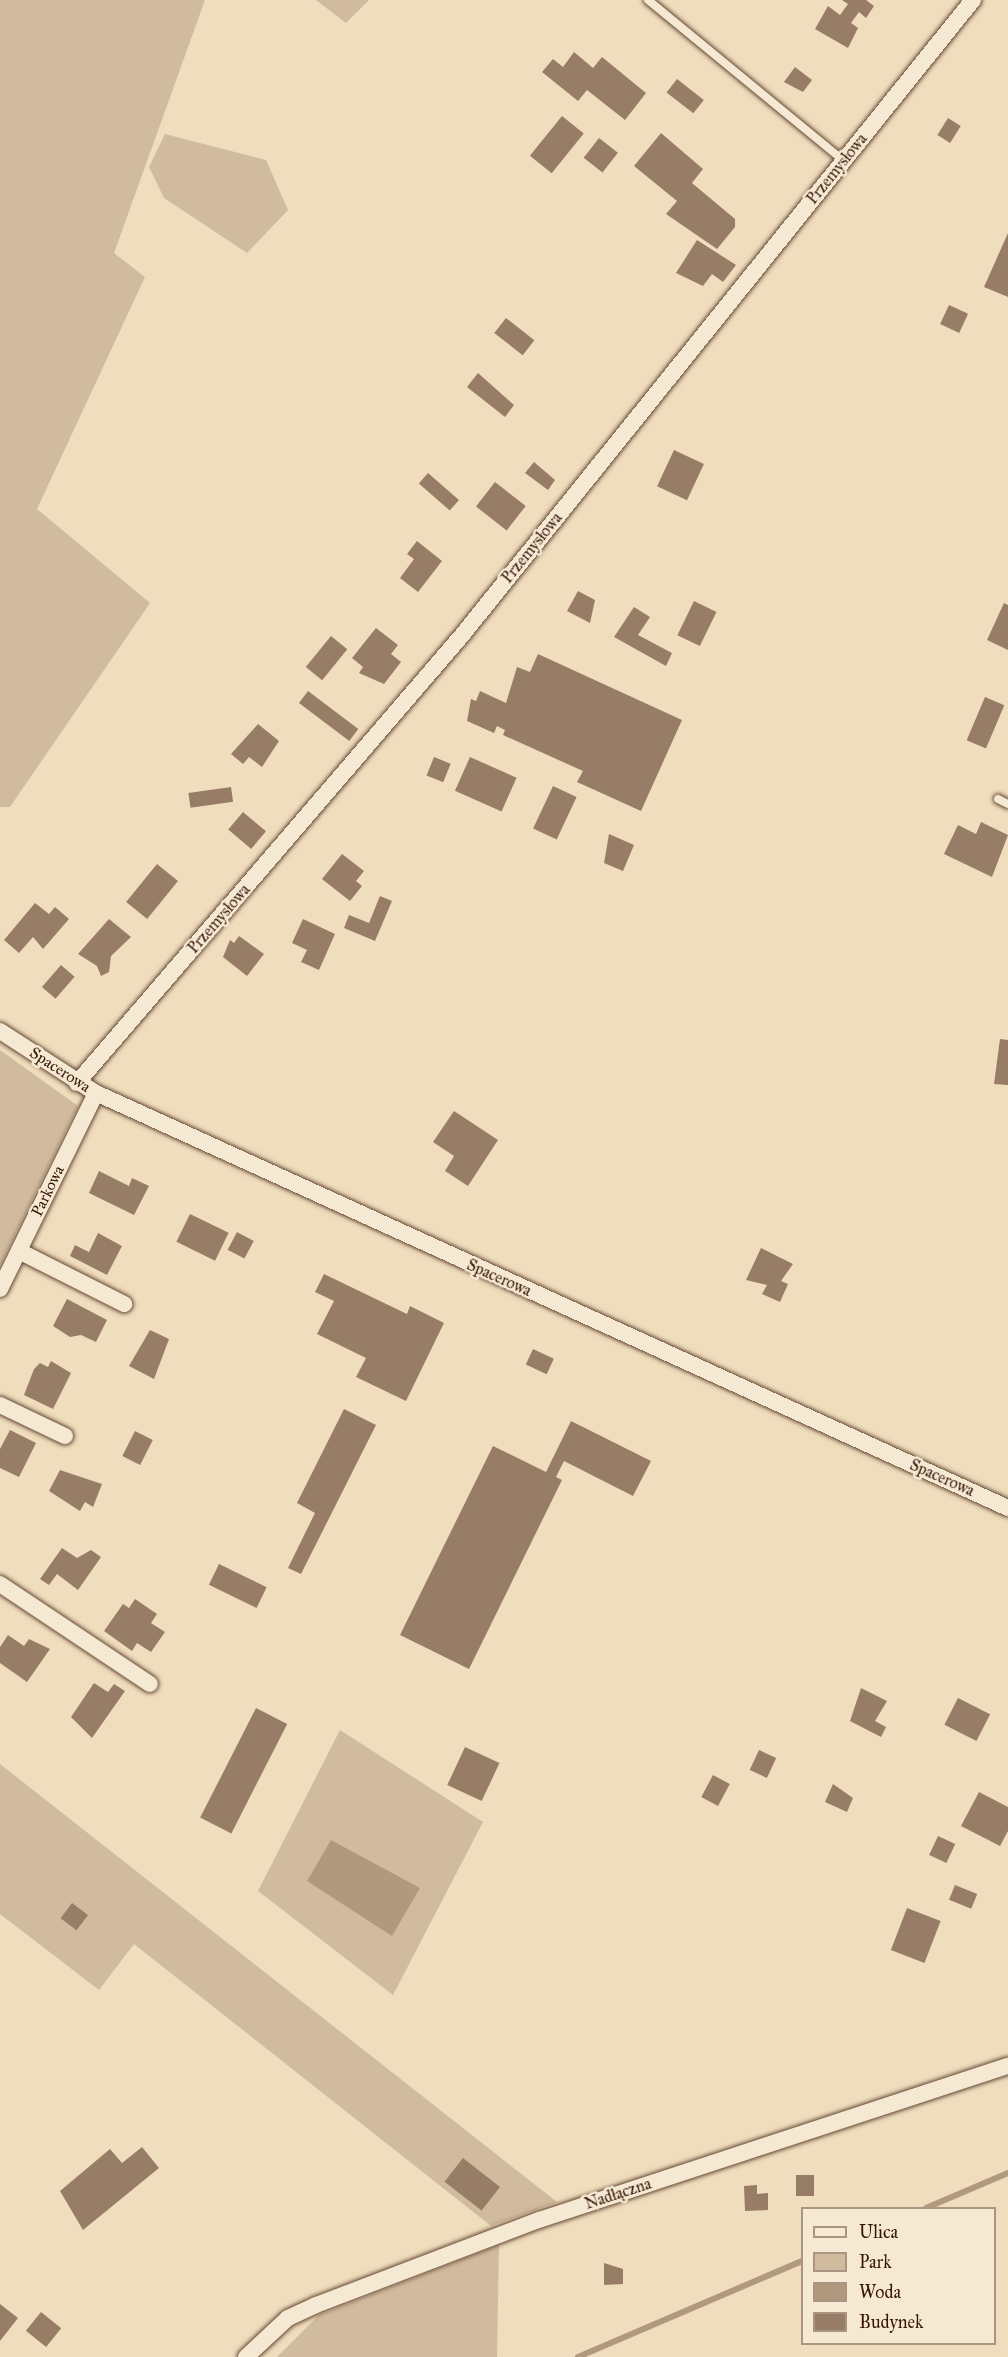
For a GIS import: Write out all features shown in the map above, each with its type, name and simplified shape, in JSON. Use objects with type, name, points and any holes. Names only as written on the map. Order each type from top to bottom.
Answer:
[{"type":"street","name":"Przemysłowa","points":[[77,1083],[463,634],[973,0]]},
{"type":"street","name":"Spacerowa","points":[[0,1031],[77,1083],[96,1093],[1008,1508]]},
{"type":"street","name":"Parkowa","points":[[0,1289],[96,1093]]},
{"type":"street","points":[[19,1251],[124,1305]]},
{"type":"street","points":[[0,1405],[65,1436]]},
{"type":"street","points":[[0,1584],[150,1684]]},
{"type":"street","name":"Nadłączna","points":[[246,2357],[288,2318],[316,2305],[539,2220],[1008,2066]]},
{"type":"lane","points":[[648,0],[844,161]]},
{"type":"lane","points":[[998,799],[1008,804]]},
{"type":"green space","points":[[0,0],[205,0],[114,253],[145,277],[37,509],[150,603],[10,807],[0,807]]},
{"type":"green space","points":[[316,0],[369,0],[346,23]]},
{"type":"green space","points":[[165,134],[266,160],[288,210],[247,253],[164,198],[149,167]]},
{"type":"green space","points":[[0,1050],[78,1106],[0,1265]]},
{"type":"green space","points":[[340,1730],[483,1822],[393,1995],[258,1891]]},
{"type":"green space","points":[[0,1764],[557,2202],[491,2226],[134,1944],[99,1990],[0,1914]]},
{"type":"green space","points":[[499,2245],[497,2357],[277,2357],[319,2315]]},
{"type":"water","points":[[331,1840],[420,1888],[392,1936],[307,1881]]},
{"type":"building","points":[[842,0],[866,0],[874,6],[866,18],[859,12],[851,23],[858,28],[848,48],[815,29],[828,6],[840,15],[848,4]]},
{"type":"building","points":[[574,52],[593,68],[602,57],[646,93],[625,120],[587,90],[578,101],[542,72],[553,59],[563,67]]},
{"type":"building","points":[[795,67],[812,80],[803,92],[784,82]]},
{"type":"building","points":[[677,79],[704,100],[693,113],[667,92]]},
{"type":"building","points":[[562,116],[584,134],[552,173],[530,156]]},
{"type":"building","points":[[948,118],[961,126],[950,143],[937,135]]},
{"type":"building","points":[[661,133],[703,169],[692,183],[735,219],[735,227],[717,249],[666,214],[677,201],[634,166]]},
{"type":"building","points":[[599,138],[618,153],[603,172],[584,158]]},
{"type":"building","points":[[1008,233],[1008,297],[984,287]]},
{"type":"building","points":[[697,240],[736,265],[723,282],[712,274],[703,286],[676,273]]},
{"type":"building","points":[[949,305],[968,314],[959,333],[940,324]]},
{"type":"building","points":[[506,318],[534,340],[523,355],[494,333]]},
{"type":"building","points":[[478,373],[514,405],[505,417],[467,387]]},
{"type":"building","points":[[674,450],[704,464],[687,500],[657,486]]},
{"type":"building","points":[[534,462],[555,480],[548,490],[525,473]]},
{"type":"building","points":[[428,473],[459,500],[450,510],[419,484]]},
{"type":"building","points":[[495,482],[526,506],[507,530],[476,506]]},
{"type":"building","points":[[417,541],[442,561],[418,592],[400,578],[414,559],[407,554]]},
{"type":"building","points":[[578,591],[595,600],[590,623],[567,611]]},
{"type":"building","points":[[694,601],[716,612],[700,646],[677,635]]},
{"type":"building","points":[[1004,603],[1008,605],[1008,650],[987,640]]},
{"type":"building","points":[[634,607],[650,617],[638,635],[672,653],[666,666],[614,637]]},
{"type":"building","points":[[376,628],[398,645],[391,654],[401,662],[384,684],[359,673],[363,667],[352,658]]},
{"type":"building","points":[[331,636],[347,649],[322,680],[306,667]]},
{"type":"building","points":[[538,654],[682,720],[641,811],[577,782],[583,771],[503,735],[505,730],[497,726],[494,733],[467,721],[471,699],[476,701],[480,691],[506,703],[517,667],[530,672]]},
{"type":"building","points":[[308,691],[358,729],[349,741],[299,703]]},
{"type":"building","points":[[985,697],[1004,705],[986,748],[967,740]]},
{"type":"building","points":[[258,724],[279,741],[262,767],[249,757],[243,764],[231,754]]},
{"type":"building","points":[[434,757],[451,764],[443,782],[427,776]]},
{"type":"building","points":[[470,757],[517,778],[502,812],[455,791]]},
{"type":"building","points":[[553,786],[577,797],[557,840],[533,829]]},
{"type":"building","points":[[231,787],[233,802],[191,808],[188,793]]},
{"type":"building","points":[[243,812],[266,831],[251,849],[228,830]]},
{"type":"building","points":[[981,822],[1008,835],[992,877],[944,854],[958,825],[976,834]]},
{"type":"building","points":[[609,834],[634,845],[623,871],[604,863]]},
{"type":"building","points":[[342,854],[364,871],[356,881],[362,886],[350,901],[322,879]]},
{"type":"building","points":[[157,864],[178,881],[147,919],[126,902]]},
{"type":"building","points":[[380,896],[392,901],[375,941],[344,928],[349,915],[369,923]]},
{"type":"building","points":[[35,903],[49,914],[55,907],[69,919],[43,949],[33,937],[19,953],[4,940]]},
{"type":"building","points":[[109,919],[131,937],[111,956],[109,972],[101,976],[97,966],[78,954]]},
{"type":"building","points":[[303,919],[335,934],[319,970],[301,962],[307,950],[292,943]]},
{"type":"building","points":[[239,936],[264,954],[247,976],[223,957],[230,940],[234,943]]},
{"type":"building","points":[[61,965],[75,977],[56,999],[42,987]]},
{"type":"building","points":[[1000,1039],[1008,1040],[1008,1085],[994,1084]]},
{"type":"building","points":[[454,1111],[498,1140],[468,1186],[445,1171],[454,1156],[433,1142]]},
{"type":"building","points":[[99,1171],[129,1186],[132,1178],[149,1186],[134,1215],[89,1193]]},
{"type":"building","points":[[190,1214],[229,1233],[215,1261],[176,1242]]},
{"type":"building","points":[[237,1232],[254,1241],[244,1259],[228,1250]]},
{"type":"building","points":[[98,1233],[122,1246],[107,1275],[70,1256],[75,1245],[89,1252]]},
{"type":"building","points":[[761,1248],[793,1264],[781,1281],[788,1284],[780,1302],[762,1294],[767,1285],[746,1280]]},
{"type":"building","points":[[324,1274],[407,1314],[410,1306],[444,1323],[406,1401],[356,1377],[366,1358],[317,1334],[334,1301],[315,1292]]},
{"type":"building","points":[[67,1299],[107,1320],[96,1342],[81,1335],[70,1337],[53,1326]]},
{"type":"building","points":[[150,1330],[169,1339],[154,1379],[129,1366]]},
{"type":"building","points":[[533,1349],[554,1359],[547,1374],[526,1364]]},
{"type":"building","points":[[51,1361],[71,1373],[53,1409],[24,1395],[34,1369],[40,1363],[48,1367]]},
{"type":"building","points":[[344,1409],[376,1425],[301,1574],[288,1568],[315,1513],[297,1503]]},
{"type":"building","points":[[571,1421],[651,1461],[633,1496],[564,1461],[556,1477],[562,1480],[469,1669],[400,1635],[493,1446],[546,1472]]},
{"type":"building","points":[[10,1430],[36,1443],[19,1477],[0,1468],[0,1449]]},
{"type":"building","points":[[135,1431],[153,1440],[140,1465],[122,1456]]},
{"type":"building","points":[[60,1470],[102,1484],[93,1507],[85,1502],[80,1511],[49,1491]]},
{"type":"building","points":[[62,1548],[77,1558],[91,1550],[101,1557],[78,1590],[57,1574],[49,1585],[40,1579]]},
{"type":"building","points":[[219,1564],[267,1587],[257,1608],[209,1585]]},
{"type":"building","points":[[135,1599],[157,1614],[151,1623],[165,1632],[151,1652],[137,1643],[132,1651],[104,1631],[123,1604],[129,1608]]},
{"type":"building","points":[[8,1635],[24,1646],[29,1639],[50,1649],[27,1682],[0,1663],[0,1647]]},
{"type":"building","points":[[94,1683],[108,1692],[114,1684],[125,1691],[92,1738],[71,1717]]},
{"type":"building","points":[[861,1688],[887,1701],[875,1721],[886,1727],[881,1737],[850,1721]]},
{"type":"building","points":[[958,1698],[990,1714],[976,1741],[944,1725]]},
{"type":"building","points":[[256,1708],[287,1724],[231,1833],[200,1818]]},
{"type":"building","points":[[465,1747],[499,1763],[482,1801],[447,1785]]},
{"type":"building","points":[[759,1750],[776,1758],[767,1778],[750,1770]]},
{"type":"building","points":[[713,1775],[730,1784],[718,1806],[701,1797]]},
{"type":"building","points":[[833,1784],[853,1798],[847,1812],[825,1802]]},
{"type":"building","points":[[979,1792],[1008,1807],[1008,1831],[1000,1846],[961,1826]]},
{"type":"building","points":[[938,1836],[955,1844],[946,1863],[929,1855]]},
{"type":"building","points":[[955,1885],[977,1894],[971,1909],[949,1900]]},
{"type":"building","points":[[72,1903],[88,1915],[77,1930],[61,1918]]},
{"type":"building","points":[[907,1908],[941,1921],[924,1963],[891,1950]]},
{"type":"building","points":[[142,2147],[159,2168],[83,2230],[60,2191],[110,2149],[122,2163]]},
{"type":"building","points":[[463,2158],[500,2187],[482,2211],[445,2182]]},
{"type":"building","points":[[796,2175],[814,2175],[814,2196],[796,2196]]},
{"type":"building","points":[[757,2185],[757,2194],[768,2193],[768,2210],[745,2211],[744,2186]]},
{"type":"building","points":[[604,2263],[623,2269],[623,2284],[604,2285]]},
{"type":"building","points":[[0,2304],[18,2318],[0,2341]]},
{"type":"building","points":[[41,2312],[61,2328],[46,2347],[26,2331]]},
{"type":"waterway","points":[[928,2207],[1008,2173]]},
{"type":"waterway","points":[[578,2357],[801,2261]]}]
